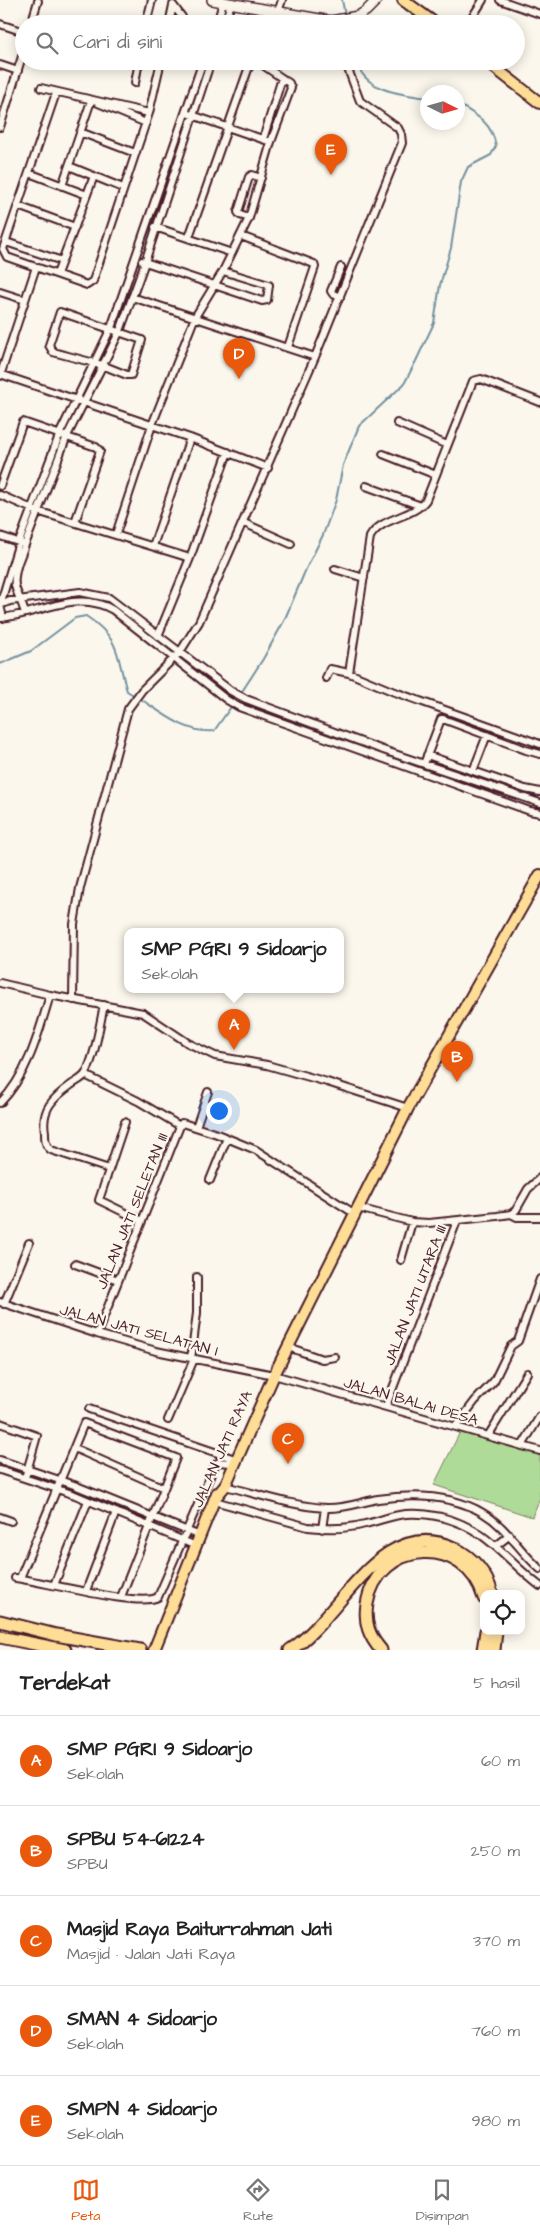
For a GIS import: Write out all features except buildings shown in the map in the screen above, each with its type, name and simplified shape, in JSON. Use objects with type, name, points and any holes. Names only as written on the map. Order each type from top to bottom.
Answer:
[{"type":"highway","points":[[290,1650],[313,1632],[372,1566],[391,1552],[411,1544],[433,1543],[461,1552],[472,1560],[482,1572],[490,1590]]},
{"type":"highway","points":[[381,1650],[368,1628],[368,1599],[378,1576],[387,1566],[400,1558],[424,1552],[450,1557],[472,1574],[480,1590]]},
{"type":"highway","points":[[0,1621],[56,1635],[135,1649]]},
{"type":"highway","points":[[483,1650],[485,1635]]},
{"type":"highway","points":[[494,1650],[496,1635]]},
{"type":"highway","points":[[0,1637],[65,1650]]},
{"type":"main road","points":[[403,0],[424,15]]},
{"type":"main road","points":[[498,70],[540,103]]},
{"type":"main road","points":[[268,1388],[408,1108],[539,877]]},
{"type":"main road","name":"JALAN JATI RAYA","points":[[160,1650],[231,1460],[263,1391],[268,1388]]},
{"type":"main road","name":"JALAN JATI RAYA","points":[[154,1650],[200,1536],[225,1486],[268,1388]]},
{"type":"main road","name":"JALAN JATI RAYA","points":[[148,1650],[176,1580],[188,1569]]},
{"type":"street","points":[[148,15],[152,0]]},
{"type":"street","points":[[212,0],[295,15]]},
{"type":"street","points":[[278,12],[282,0]]},
{"type":"street","points":[[474,15],[483,0]]},
{"type":"street","points":[[500,0],[540,14]]},
{"type":"street","points":[[34,15],[38,1]]},
{"type":"street","points":[[358,15],[366,12],[378,1]]},
{"type":"street","points":[[171,15],[173,2]]},
{"type":"street","points":[[173,2],[181,15]]},
{"type":"street","points":[[223,15],[227,3]]},
{"type":"street","points":[[0,24],[15,29]]},
{"type":"street","points":[[0,65],[18,71],[0,126]]},
{"type":"street","points":[[135,83],[137,70]]},
{"type":"street","points":[[56,93],[3,248],[7,257],[86,285],[93,281],[149,113],[160,70]]},
{"type":"street","points":[[34,509],[120,331],[145,262],[201,70]]},
{"type":"street","points":[[207,70],[189,114],[111,328],[60,433],[0,605],[2,618],[69,602],[92,601],[108,607],[131,624],[158,636],[246,699],[380,749],[540,803]]},
{"type":"street","points":[[189,237],[248,70]]},
{"type":"street","points":[[116,534],[152,425],[195,317],[223,271],[249,218],[271,142],[291,88],[289,83],[270,70]]},
{"type":"street","points":[[73,1000],[74,924],[80,888],[130,704],[180,652],[199,622],[268,468],[402,143],[402,134],[398,128],[360,101],[348,70]]},
{"type":"street","points":[[263,139],[282,78]]},
{"type":"street","points":[[41,88],[149,113]]},
{"type":"street","points":[[94,101],[146,122]]},
{"type":"street","points":[[62,186],[80,132],[94,101]]},
{"type":"street","points":[[189,114],[271,142]]},
{"type":"street","points":[[80,132],[135,153]]},
{"type":"street","points":[[69,166],[123,188]]},
{"type":"street","points":[[29,173],[87,195]]},
{"type":"street","points":[[58,274],[94,176]]},
{"type":"street","points":[[249,218],[240,215],[238,212],[249,176],[261,178]]},
{"type":"street","points":[[18,206],[75,227]]},
{"type":"street","points":[[155,227],[232,253]]},
{"type":"street","points":[[241,236],[314,264],[288,347]]},
{"type":"street","points":[[6,242],[62,261]]},
{"type":"street","points":[[136,258],[262,301],[267,300],[269,285],[223,271]]},
{"type":"street","points":[[36,267],[0,375],[190,438],[268,468]]},
{"type":"street","points":[[340,297],[331,291],[341,267]]},
{"type":"street","points":[[0,292],[25,300]]},
{"type":"street","points":[[132,297],[315,357]]},
{"type":"street","points":[[63,312],[111,328],[142,340],[131,375],[53,352],[50,349],[49,345],[58,315],[63,312]]},
{"type":"street","points":[[348,673],[368,542],[374,530],[383,524],[412,513],[421,506],[436,475],[473,381],[476,379],[540,402]]},
{"type":"street","points":[[0,486],[23,422],[96,446],[100,451],[74,522]]},
{"type":"street","points":[[396,422],[447,445]]},
{"type":"street","points":[[153,546],[190,438]]},
{"type":"street","points":[[158,636],[190,558],[228,452]]},
{"type":"street","points":[[383,454],[436,475]]},
{"type":"street","points":[[366,486],[421,506]]},
{"type":"street","points":[[0,495],[34,509],[190,558]]},
{"type":"street","points":[[244,523],[292,544]]},
{"type":"street","points":[[0,536],[21,543]]},
{"type":"street","points":[[335,569],[364,578]]},
{"type":"street","points":[[0,575],[10,578],[25,613]]},
{"type":"street","points":[[0,605],[64,593],[92,593],[109,598],[136,618],[148,633],[174,658],[227,700],[239,707],[426,775],[540,813]]},
{"type":"street","points":[[131,624],[136,618]]},
{"type":"street","points":[[326,678],[330,669],[348,673],[392,691],[540,744]]},
{"type":"street","points":[[268,718],[272,709]]},
{"type":"street","points":[[426,775],[427,755],[441,719],[446,719],[540,754]]},
{"type":"street","points":[[473,771],[487,735]]},
{"type":"street","points":[[377,757],[380,749]]},
{"type":"street","points":[[427,755],[540,792]]},
{"type":"street","points":[[0,982],[73,1000],[143,1013],[188,1043],[215,1056],[276,1068],[408,1108]]},
{"type":"street","points":[[0,1103],[19,1077],[29,1056],[50,995]]},
{"type":"street","points":[[104,1005],[95,1046],[85,1075],[59,1094],[45,1111],[43,1122],[46,1145],[51,1150],[109,1169]]},
{"type":"street","points":[[85,1075],[138,1101],[180,1126],[182,1123],[196,1127],[256,1150],[356,1211],[412,1222],[429,1223],[511,1214],[522,1218],[540,1217]]},
{"type":"street","points":[[196,1127],[208,1092]]},
{"type":"street","points":[[125,1122],[99,1200],[142,1221]]},
{"type":"street","name":"JALAN JATI SELETAN III","points":[[97,1334],[180,1126]]},
{"type":"street","points":[[210,1180],[227,1138]]},
{"type":"street","points":[[511,1214],[516,1210],[528,1189],[540,1178]]},
{"type":"street","name":"JALAN JATI UTARA III","points":[[386,1406],[457,1220]]},
{"type":"street","points":[[401,1260],[412,1222]]},
{"type":"street","points":[[2,1303],[29,1243]]},
{"type":"street","points":[[75,1264],[118,1280]]},
{"type":"street","points":[[168,1420],[193,1359],[198,1277]]},
{"type":"street","points":[[456,1426],[475,1401],[494,1381],[510,1346],[518,1341],[540,1280]]},
{"type":"street","name":"JALAN JATI SELATAN I","points":[[2,1303],[97,1334],[193,1359],[274,1375]]},
{"type":"street","points":[[288,1346],[322,1359],[335,1357]]},
{"type":"street","points":[[488,1436],[527,1373]]},
{"type":"street","name":"JALAN BALAI DESA","points":[[274,1375],[540,1451]]},
{"type":"street","points":[[89,1409],[231,1460]]},
{"type":"street","points":[[522,1446],[540,1416]]},
{"type":"street","points":[[0,1423],[36,1436],[25,1478]]},
{"type":"street","points":[[121,1597],[154,1518],[176,1458],[84,1423],[62,1480],[17,1578],[86,1591],[143,1601],[153,1600],[158,1597],[215,1465],[219,1462],[231,1460]]},
{"type":"street","points":[[74,1448],[164,1488]]},
{"type":"street","points":[[0,1460],[62,1480],[200,1536]]},
{"type":"street","points":[[0,1470],[58,1489],[196,1546]]},
{"type":"street","points":[[225,1486],[325,1508],[341,1508],[378,1499],[407,1496],[436,1498],[461,1504],[482,1512],[501,1525],[528,1558],[540,1569]]},
{"type":"street","points":[[217,1500],[308,1527],[322,1529],[363,1525],[400,1515],[426,1514],[471,1527],[496,1546],[523,1574],[540,1586]]},
{"type":"street","points":[[54,1585],[88,1501]]},
{"type":"street","points":[[322,1529],[325,1508]]},
{"type":"street","points":[[86,1591],[116,1512]]},
{"type":"street","points":[[0,1517],[12,1520]]},
{"type":"street","points":[[496,1546],[510,1535]]},
{"type":"green space","points":[[460,1432],[540,1454],[540,1498],[532,1517],[434,1485]]},
{"type":"waterway","points":[[342,0],[345,15]]},
{"type":"waterway","points":[[360,70],[367,79],[385,90],[420,97]]},
{"type":"waterway","points":[[241,693],[284,621],[323,535],[336,500],[343,465],[359,426],[404,384],[434,323],[440,285],[451,248],[461,182],[468,167],[491,155],[496,146],[491,131],[483,120],[465,108]]},
{"type":"waterway","points":[[0,664],[31,651],[75,618],[86,616],[98,625],[112,641],[119,658],[127,691],[135,696]]},
{"type":"waterway","points":[[139,698],[184,726],[204,731],[214,731],[238,697]]},
{"type":"place","name":"SMPN 4 Sidoarjo","points":[[331,175]]},
{"type":"place","name":"SMAN 4 Sidoarjo","points":[[239,379]]},
{"type":"place","name":"SMP PGRI 9 Sidoarjo","points":[[234,1050]]},
{"type":"place","name":"SPBU 54-61224","points":[[457,1082]]},
{"type":"place","name":"Masjid Raya Baiturrahman Jati","points":[[288,1464]]}]
